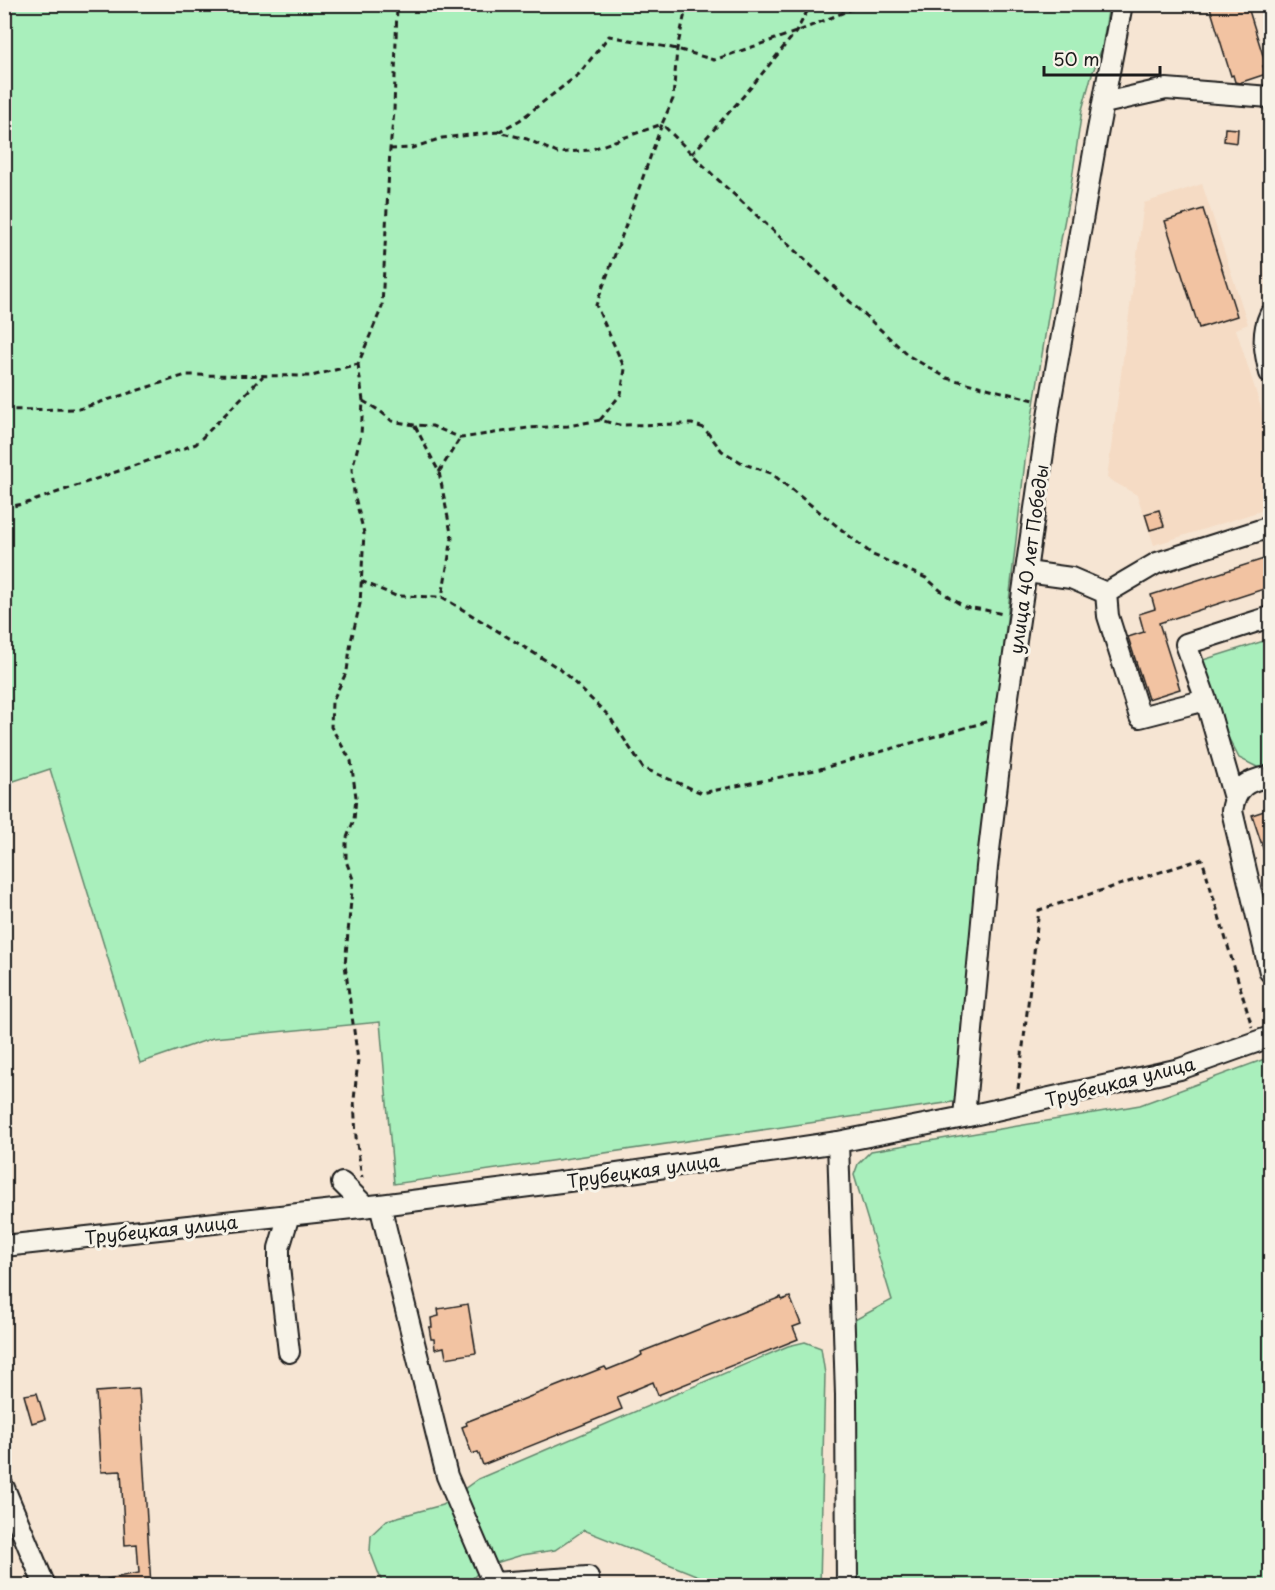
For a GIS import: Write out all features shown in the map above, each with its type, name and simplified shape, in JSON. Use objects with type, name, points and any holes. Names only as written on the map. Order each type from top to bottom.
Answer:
[{"type":"street","name":"улица 40 лет Победы","points":[[964,1117],[987,867],[1005,717],[1050,404],[1122,4]]},
{"type":"street","points":[[1104,103],[1166,88],[1270,97]]},
{"type":"street","points":[[1270,315],[1265,327],[1265,355],[1270,373]]},
{"type":"street","points":[[1106,593],[1157,563],[1270,527]]},
{"type":"street","points":[[1027,572],[1071,578],[1106,593]]},
{"type":"street","points":[[1106,593],[1108,616],[1140,717],[1206,700]]},
{"type":"street","points":[[1234,798],[1206,700],[1186,644],[1270,617]]},
{"type":"street","points":[[1270,776],[1243,784],[1234,798],[1232,811],[1270,972]]},
{"type":"street","name":"Трубецкая улица","points":[[4,1246],[289,1215],[576,1180],[837,1142],[964,1117],[1180,1069],[1263,1036]]},
{"type":"street","points":[[837,1142],[846,1395],[847,1586]]},
{"type":"street","points":[[342,1183],[373,1205],[447,1476],[490,1584],[588,1577],[589,1586]]},
{"type":"street","points":[[289,1215],[279,1248],[279,1267],[289,1352]]},
{"type":"street","points":[[4,1488],[45,1586]]},
{"type":"path","points":[[362,1178],[354,1100],[358,1060],[345,965],[353,879],[346,861],[346,840],[354,820],[356,796],[351,761],[332,726],[332,702],[347,671],[360,604],[364,533],[354,493],[352,469],[361,435],[363,401],[358,364],[381,308],[394,112],[397,4]]},
{"type":"path","points":[[600,420],[621,394],[625,369],[596,305],[673,99],[677,49],[687,4]]},
{"type":"path","points":[[692,154],[796,32],[811,4]]},
{"type":"path","points":[[498,132],[520,120],[579,74],[609,36],[677,49],[714,60],[796,32],[864,4]]},
{"type":"path","points":[[1262,4],[1270,33]]},
{"type":"path","points":[[390,148],[411,148],[442,138],[498,132],[527,139],[557,153],[590,150],[662,124]]},
{"type":"path","points":[[662,124],[909,356],[947,378],[1050,404]]},
{"type":"path","points":[[4,411],[79,409],[186,375],[312,376],[358,364]]},
{"type":"path","points":[[4,508],[27,503],[196,444],[263,376]]},
{"type":"path","points":[[363,401],[392,421],[432,426],[461,438],[528,428],[568,426],[600,420],[619,425],[692,424],[704,428],[722,451],[744,464],[771,473],[873,555],[926,578],[965,607],[1020,618]]},
{"type":"path","points":[[414,425],[439,472],[452,538],[442,597]]},
{"type":"path","points":[[439,472],[461,438]]},
{"type":"path","points":[[361,581],[396,596],[442,597],[560,669],[609,716],[643,768],[702,793],[820,769],[1005,717]]},
{"type":"path","points":[[1017,1098],[1039,910],[1202,859],[1263,1036]]},
{"type":"shaded area","points":[[1202,184],[1248,324],[1236,329],[1270,436],[1270,508],[1154,545],[1137,495],[1107,478],[1144,203]]},
{"type":"green space","points":[[4,5],[1109,5],[1102,48],[1082,110],[1025,461],[988,786],[959,1101],[394,1184],[380,1022],[213,1038],[140,1063],[50,769],[5,784]]},
{"type":"green space","points":[[1270,639],[1270,770],[1257,767],[1239,758],[1227,735],[1203,660]]},
{"type":"green space","points":[[1270,1057],[1270,1585],[856,1585],[851,1322],[892,1300],[854,1175],[858,1164],[871,1151],[1140,1105]]},
{"type":"green space","points":[[805,1342],[821,1348],[825,1374],[820,1585],[707,1585],[706,1579],[584,1530],[555,1550],[522,1555],[486,1566],[465,1585],[383,1585],[370,1551],[371,1535],[387,1520],[442,1505],[478,1479],[788,1346]]},
{"type":"building","points":[[1209,4],[1247,4],[1266,65],[1263,66],[1266,74],[1239,83],[1235,82],[1233,75],[1231,76]]},
{"type":"building","points":[[1225,128],[1238,129],[1237,143],[1224,141]]},
{"type":"building","points":[[1203,209],[1237,316],[1199,328],[1165,221]]},
{"type":"building","points":[[1159,510],[1164,526],[1150,530],[1145,514]]},
{"type":"building","points":[[1270,557],[1270,587],[1159,623],[1180,689],[1148,699],[1128,637],[1144,632],[1139,614],[1155,609],[1151,595]]},
{"type":"building","points":[[1270,809],[1270,863],[1268,863],[1252,815]]},
{"type":"building","points":[[781,1297],[782,1300],[790,1297],[801,1324],[793,1327],[798,1339],[658,1395],[653,1382],[617,1397],[622,1409],[483,1465],[478,1452],[472,1454],[462,1427],[467,1425],[466,1422],[605,1367],[607,1370],[637,1358],[642,1355],[641,1352]]},
{"type":"building","points":[[468,1304],[476,1353],[446,1358],[444,1347],[435,1349],[434,1339],[431,1339],[429,1327],[432,1327],[431,1318],[439,1316],[438,1309]]},
{"type":"building","points":[[139,1389],[151,1586],[107,1586],[107,1579],[139,1573],[137,1544],[125,1545],[121,1471],[101,1472],[96,1392]]},
{"type":"building","points":[[37,1393],[45,1419],[32,1423],[24,1395]]}]
